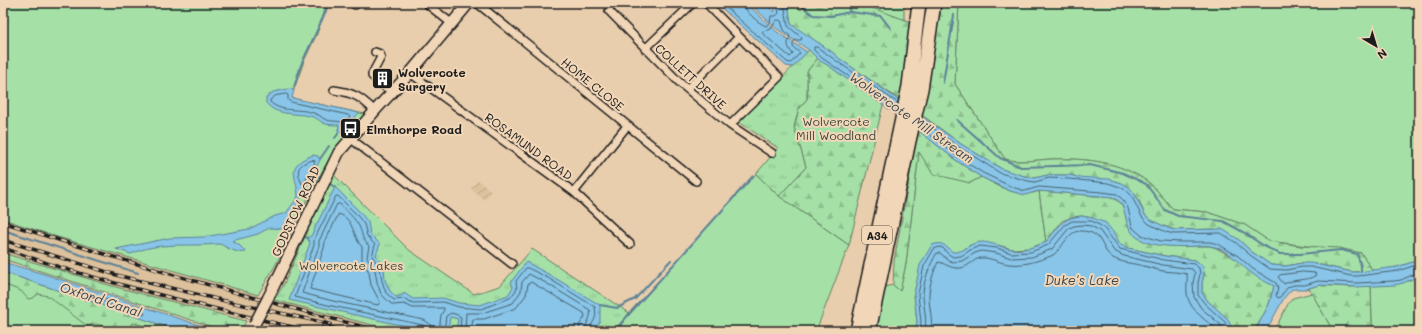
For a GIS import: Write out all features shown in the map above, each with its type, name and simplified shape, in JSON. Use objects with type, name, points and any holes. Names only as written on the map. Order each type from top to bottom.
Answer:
[{"type":"highway","name":"A34","points":[[915,87],[919,3]]},
{"type":"highway","name":"A34","points":[[857,331],[934,3]]},
{"type":"highway","name":"A34","points":[[868,331],[903,140]]},
{"type":"street","points":[[426,3],[451,23]]},
{"type":"street","name":"GODSTOW ROAD","points":[[253,328],[339,152],[375,110],[410,73],[468,3]]},
{"type":"street","name":"HOME CLOSE","points":[[477,3],[696,181]]},
{"type":"street","name":"COLLETT DRIVE","points":[[611,3],[609,11],[686,89],[730,125],[772,153]]},
{"type":"street","points":[[645,49],[693,3]]},
{"type":"street","points":[[706,3],[779,77],[730,125]]},
{"type":"street","points":[[686,89],[739,37]]},
{"type":"street","points":[[375,52],[380,54],[381,57],[372,76],[385,87],[393,91]]},
{"type":"street","name":"ROSAMUND ROAD","points":[[410,73],[574,192],[630,244]]},
{"type":"street","points":[[334,90],[351,93],[375,110]]},
{"type":"street","points":[[574,192],[627,126]]},
{"type":"street","points":[[350,138],[512,264]]},
{"type":"shaded area","points":[[478,180],[491,191],[485,200],[471,189]]},
{"type":"shaded area","points":[[3,219],[54,236],[274,300],[396,331],[294,331],[112,286],[3,253]]},
{"type":"green space","points":[[3,3],[327,3],[317,34],[304,61],[291,98],[369,115],[336,147],[312,189],[276,264],[258,295],[54,236],[3,219]]},
{"type":"green space","points":[[788,3],[792,3],[801,10],[806,5],[804,3],[859,3],[911,22],[900,100],[791,25]]},
{"type":"green space","points":[[859,3],[904,3],[904,20]]},
{"type":"green space","points":[[940,3],[959,3],[955,84],[1005,159],[1022,161],[1076,159],[1114,165],[1137,175],[1148,182],[1173,209],[1207,212],[1245,225],[1269,241],[1301,246],[1339,248],[1361,253],[1373,271],[1352,272],[1321,265],[1302,263],[1286,266],[1271,265],[1252,252],[1238,239],[1215,229],[1175,230],[1151,220],[1145,215],[1138,198],[1070,175],[1048,175],[1034,178],[1011,173],[961,144],[922,115]]},
{"type":"green space","points":[[959,3],[1419,3],[1419,260],[1397,267],[1373,271],[1361,253],[1269,241],[1245,225],[1207,212],[1173,209],[1148,182],[1125,169],[1114,165],[1076,159],[1022,161],[1005,159],[955,84]]},
{"type":"green space","points":[[809,50],[818,58],[807,71],[807,99],[799,108],[794,127],[806,167],[779,196],[756,174],[778,148],[739,122]]},
{"type":"green space","name":"Wolvercote Mill Woodland","points":[[818,58],[883,105],[849,245],[779,196],[806,167],[794,127],[799,108],[807,99],[807,71]]},
{"type":"green space","points":[[919,131],[957,161],[981,177],[970,183],[933,174],[919,152],[906,264],[900,291],[893,285],[894,261],[910,174],[911,158]]},
{"type":"green space","points":[[919,151],[970,183],[981,177],[1016,193],[1024,194],[1039,191],[1046,242],[1030,248],[1012,249],[998,245],[970,245],[959,253],[953,253],[949,250],[917,281],[914,294],[917,322],[915,331],[875,331],[884,287],[893,285],[900,290],[906,264]]},
{"type":"green space","name":"Wolvercote Lakes","points":[[333,174],[409,250],[474,294],[500,286],[532,249],[629,313],[617,331],[396,331],[274,300],[283,286]]},
{"type":"green space","points":[[756,174],[779,196],[849,245],[816,331],[617,331],[629,313]]},
{"type":"green space","points":[[1039,191],[1111,197],[1121,203],[1127,223],[1135,235],[1161,245],[1210,246],[1236,259],[1250,272],[1274,286],[1269,304],[1255,331],[1230,331],[1231,327],[1202,293],[1204,274],[1203,266],[1195,260],[1165,256],[1128,248],[1121,245],[1117,239],[1093,218],[1082,216],[1072,217],[1062,221],[1046,242]]},
{"type":"green space","points":[[3,253],[112,286],[246,321],[241,331],[225,331],[3,259]]},
{"type":"green space","points":[[3,272],[180,331],[3,331]]},
{"type":"green space","points":[[3,272],[180,331],[154,331],[153,328],[133,323],[125,330],[119,332],[115,332],[98,324],[87,326],[48,296],[38,294],[33,298],[28,299],[21,291],[3,284]]},
{"type":"green space","points":[[1419,276],[1419,331],[1376,331],[1372,325],[1371,286],[1402,283]]},
{"type":"green space","points":[[1319,285],[1349,287],[1371,286],[1372,325],[1376,331],[1333,331],[1309,288]]},
{"type":"green space","points":[[1312,293],[1333,331],[1274,331],[1288,304],[1293,298]]},
{"type":"water","points":[[716,3],[746,3],[777,32],[807,52],[793,67],[786,66]]},
{"type":"water","name":"Wolvercote Mill Stream","points":[[749,3],[764,3],[774,12],[773,3],[788,3],[791,24],[961,144],[1002,169],[1034,178],[1048,175],[1070,175],[1077,177],[1109,179],[1122,183],[1129,187],[1134,193],[1145,215],[1151,220],[1175,230],[1222,229],[1238,239],[1252,252],[1271,265],[1286,266],[1311,263],[1358,272],[1397,267],[1419,260],[1419,276],[1395,285],[1357,287],[1319,285],[1306,289],[1291,290],[1284,298],[1266,331],[1255,331],[1269,304],[1274,286],[1253,274],[1232,256],[1216,247],[1167,246],[1151,244],[1144,241],[1132,233],[1122,205],[1118,200],[1112,197],[1039,191],[1025,195],[1010,191],[981,177],[957,161],[919,131],[829,66],[820,61],[809,50],[777,29]]},
{"type":"water","points":[[288,89],[294,90],[292,98],[359,113],[338,134],[339,125],[326,124],[315,118],[281,112],[266,103],[266,98],[273,92]]},
{"type":"water","points":[[313,155],[318,156],[320,160],[289,220],[289,227],[285,229],[269,228],[258,234],[232,241],[246,252],[229,249],[220,244],[152,247],[131,254],[116,249],[170,238],[204,237],[249,229],[275,216],[286,213],[298,197],[294,172],[295,167],[304,159]]},
{"type":"water","name":"Wolvercote Lakes","points":[[335,187],[368,222],[370,234],[380,244],[376,255],[384,267],[385,280],[390,291],[396,297],[403,295],[404,293],[413,299],[443,298],[459,303],[480,305],[508,295],[513,287],[511,282],[526,262],[600,305],[600,322],[593,331],[456,331],[458,319],[450,317],[448,331],[433,331],[289,300],[310,243],[307,238],[311,236]]},
{"type":"water","name":"Duke's Lake","points":[[1082,216],[1106,223],[1121,245],[1128,248],[1165,256],[1195,260],[1203,266],[1204,274],[1202,293],[1208,301],[1228,319],[1231,327],[1230,331],[915,331],[917,322],[914,294],[920,265],[932,245],[942,244],[953,252],[961,251],[977,242],[985,242],[1011,249],[1028,248],[1045,242],[1063,222],[1071,218]]},
{"type":"water","name":"Oxford Canal","points":[[3,262],[217,331],[180,331],[167,327],[3,272]]},
{"type":"waterway","points":[[294,87],[301,65],[326,11],[328,3]]},
{"type":"waterway","points":[[798,3],[813,15],[831,16],[850,12],[881,16],[891,29]]},
{"type":"waterway","points":[[847,3],[850,12]]},
{"type":"waterway","points":[[943,83],[954,15]]},
{"type":"waterway","points":[[957,120],[1000,158],[1021,167],[1090,165],[1123,173],[1146,184],[1165,210],[1178,216],[1223,221],[1280,254],[1300,254],[1341,250],[1357,254],[1361,266],[1361,272]]},
{"type":"waterway","points":[[335,138],[338,134]]},
{"type":"waterway","points":[[320,159],[329,146]]},
{"type":"waterway","points":[[313,174],[319,177]]},
{"type":"waterway","points":[[614,331],[753,176]]},
{"type":"waterway","points":[[330,184],[335,187]]},
{"type":"waterway","points":[[287,228],[294,232]]},
{"type":"waterway","points":[[3,230],[138,273]]},
{"type":"waterway","points":[[600,305],[617,308],[635,299],[671,260]]},
{"type":"railway","points":[[3,222],[191,280],[380,331]]},
{"type":"railway","points":[[3,240],[120,276],[330,324]]},
{"type":"railway","points":[[3,248],[46,263],[131,288],[310,331]]},
{"type":"railway","points":[[323,326],[345,331]]},
{"type":"place","name":"Wolvercote Surgery","points":[[383,79]]},
{"type":"place","name":"Elmthorpe Road","points":[[351,129]]}]
